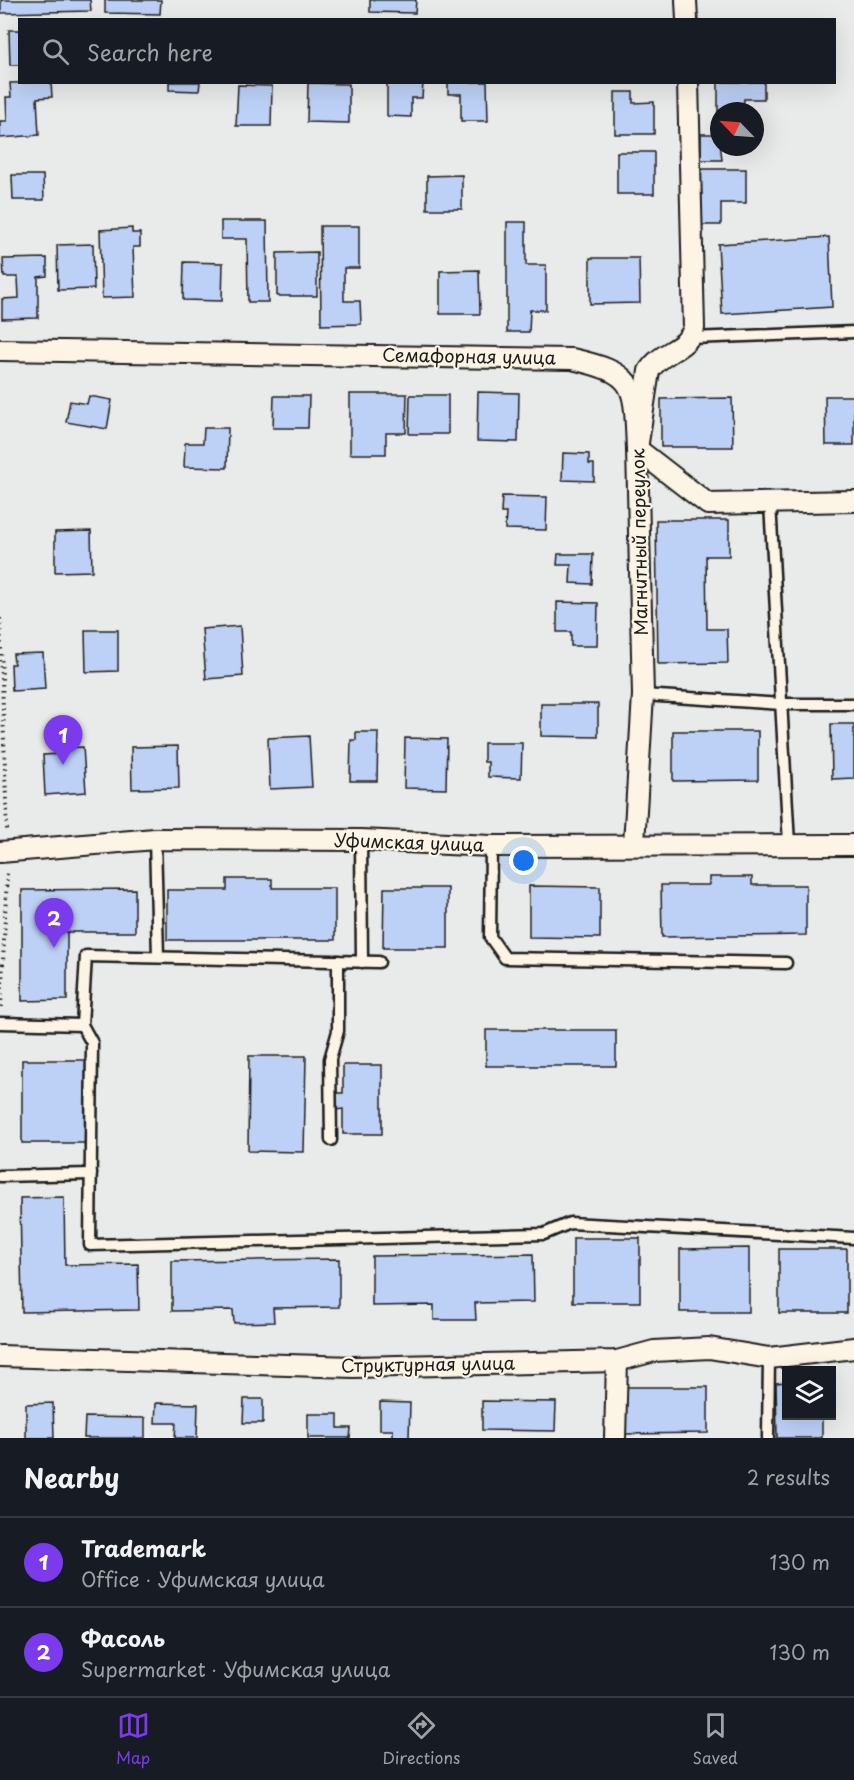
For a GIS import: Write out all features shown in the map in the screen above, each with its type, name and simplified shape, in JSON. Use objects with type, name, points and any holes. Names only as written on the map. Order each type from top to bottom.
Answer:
[{"type":"street","points":[[686,0],[687,18]]},
{"type":"street","points":[[688,84],[694,328],[691,338]]},
{"type":"street","name":"Магнитный переулок","points":[[634,844],[643,695],[637,448],[649,371],[655,361],[685,344],[691,338]]},
{"type":"street","name":"Семафорная улица","points":[[0,350],[572,359],[608,367],[624,377],[635,403],[637,448]]},
{"type":"street","points":[[637,448],[708,504],[854,501]]},
{"type":"street","name":"Уфимская улица","points":[[4,852],[155,839],[361,840],[490,846],[854,845]]},
{"type":"street","name":"Структурная улица","points":[[0,1356],[354,1367],[617,1361],[654,1351],[708,1348],[769,1358],[854,1348]]},
{"type":"street","points":[[615,1438],[617,1361]]},
{"type":"lane","points":[[691,338],[854,332]]},
{"type":"lane","points":[[770,503],[789,844]]},
{"type":"lane","points":[[643,695],[782,705],[854,704]]},
{"type":"lane","points":[[155,839],[158,957]]},
{"type":"lane","points":[[361,840],[362,962]]},
{"type":"lane","points":[[490,846],[490,937],[505,958],[786,963]]},
{"type":"lane","points":[[379,962],[86,956],[82,1025],[92,1043],[90,1245],[544,1234],[570,1224],[854,1238]]},
{"type":"lane","points":[[331,1140],[330,1059],[338,1031],[338,961]]},
{"type":"lane","points":[[0,1023],[82,1025]]},
{"type":"lane","points":[[0,1176],[91,1174]]},
{"type":"lane","points":[[768,1438],[769,1358]]},
{"type":"path","points":[[0,618],[4,852],[0,1023]]},
{"type":"building","points":[[1,0],[90,0],[91,11],[1,13]]},
{"type":"building","points":[[105,0],[161,0],[160,14],[105,13]]},
{"type":"building","points":[[370,0],[416,0],[415,13],[370,12]]},
{"type":"building","points":[[9,30],[18,30],[18,65],[10,65]]},
{"type":"building","points":[[10,83],[51,84],[52,97],[37,98],[39,135],[0,138],[0,121],[7,121],[6,97],[11,97]]},
{"type":"building","points":[[169,84],[200,84],[199,91],[169,90]]},
{"type":"building","points":[[308,84],[349,84],[349,123],[307,122]]},
{"type":"building","points":[[387,84],[423,84],[422,98],[411,98],[411,117],[387,116]]},
{"type":"building","points":[[448,84],[487,84],[488,121],[461,121],[461,94],[448,94]]},
{"type":"building","points":[[718,84],[764,84],[764,99],[744,99],[744,102],[718,102]]},
{"type":"building","points":[[238,85],[272,86],[271,126],[236,126]]},
{"type":"building","points":[[615,92],[633,92],[633,103],[654,102],[654,134],[615,134]]},
{"type":"building","points":[[701,134],[710,134],[710,156],[722,156],[722,160],[701,160]]},
{"type":"building","points":[[617,152],[654,152],[654,194],[617,194]]},
{"type":"building","points":[[701,169],[746,169],[746,203],[721,203],[721,225],[701,225]]},
{"type":"building","points":[[12,175],[43,175],[44,200],[13,200]]},
{"type":"building","points":[[462,175],[462,209],[427,209],[427,176]]},
{"type":"building","points":[[221,221],[267,221],[268,302],[248,302],[247,239],[221,239]]},
{"type":"building","points":[[507,222],[526,222],[526,265],[546,265],[546,310],[530,310],[529,332],[507,332]]},
{"type":"building","points":[[320,226],[359,226],[359,268],[344,268],[344,301],[360,301],[361,324],[321,325]]},
{"type":"building","points":[[132,228],[132,233],[140,233],[140,247],[133,247],[135,297],[102,298],[100,230]]},
{"type":"building","points":[[829,237],[832,307],[722,314],[718,244]]},
{"type":"building","points":[[93,244],[94,289],[58,290],[57,245]]},
{"type":"building","points":[[317,252],[317,296],[277,296],[277,253]]},
{"type":"building","points":[[47,258],[47,276],[38,277],[38,318],[2,319],[2,299],[19,298],[18,277],[4,277],[3,259]]},
{"type":"building","points":[[590,258],[639,258],[640,303],[590,304]]},
{"type":"building","points":[[184,262],[223,263],[222,301],[183,300]]},
{"type":"building","points":[[479,270],[480,314],[440,314],[440,271]]},
{"type":"building","points":[[478,392],[519,393],[518,442],[477,441]]},
{"type":"building","points":[[350,394],[407,394],[406,433],[386,433],[386,454],[350,454]]},
{"type":"building","points":[[410,395],[448,395],[448,434],[409,434]]},
{"type":"building","points":[[89,396],[112,400],[107,429],[66,422],[70,401],[87,404]]},
{"type":"building","points":[[274,396],[309,396],[308,428],[273,428]]},
{"type":"building","points":[[825,396],[854,396],[854,445],[826,445]]},
{"type":"building","points":[[732,398],[733,447],[661,447],[661,399]]},
{"type":"building","points":[[204,428],[228,428],[227,468],[184,467],[185,443],[203,443]]},
{"type":"building","points":[[563,453],[589,454],[589,464],[594,464],[594,481],[562,480]]},
{"type":"building","points":[[502,496],[547,497],[546,530],[505,529],[506,513],[501,513]]},
{"type":"building","points":[[656,520],[729,520],[729,556],[706,556],[707,629],[727,629],[728,663],[658,664]]},
{"type":"building","points":[[91,531],[92,571],[55,572],[55,532]]},
{"type":"building","points":[[558,554],[593,554],[592,584],[570,583],[571,565],[557,565]]},
{"type":"building","points":[[557,602],[598,603],[597,646],[571,646],[571,632],[557,632]]},
{"type":"building","points":[[240,626],[243,676],[206,679],[202,629]]},
{"type":"building","points":[[85,630],[118,630],[118,671],[86,672]]},
{"type":"building","points":[[43,653],[45,689],[12,691],[13,654]]},
{"type":"building","points":[[541,704],[598,704],[598,737],[541,736]]},
{"type":"building","points":[[831,724],[854,724],[854,778],[832,779]]},
{"type":"building","points":[[673,731],[758,731],[758,780],[673,781]]},
{"type":"building","points":[[356,732],[378,732],[377,781],[350,781],[351,740],[356,740]]},
{"type":"building","points":[[309,736],[312,787],[270,789],[268,738]]},
{"type":"building","points":[[405,738],[447,739],[446,789],[404,788]]},
{"type":"building","points":[[484,743],[522,743],[521,778],[488,777],[488,762],[484,762]]},
{"type":"building","points":[[178,746],[179,788],[132,789],[131,747]]},
{"type":"building","points":[[83,747],[86,792],[45,795],[43,755],[59,754],[59,748]]},
{"type":"building","points":[[709,877],[752,877],[752,885],[806,885],[806,935],[662,937],[661,885],[709,885]]},
{"type":"building","points":[[227,879],[272,879],[272,888],[335,888],[335,940],[167,940],[167,890],[227,890]]},
{"type":"building","points":[[529,886],[600,887],[600,938],[529,937]]},
{"type":"building","points":[[384,888],[448,888],[448,948],[383,948]]},
{"type":"building","points":[[135,889],[135,932],[67,932],[67,1000],[22,1001],[22,890]]},
{"type":"building","points":[[486,1030],[616,1030],[616,1066],[486,1066]]},
{"type":"building","points":[[249,1056],[306,1056],[304,1152],[248,1151]]},
{"type":"building","points":[[22,1060],[88,1060],[88,1143],[22,1143]]},
{"type":"building","points":[[343,1065],[382,1065],[382,1134],[343,1134],[343,1109],[336,1110],[336,1093],[343,1093]]},
{"type":"building","points":[[64,1197],[65,1265],[138,1264],[139,1310],[22,1312],[20,1198]]},
{"type":"building","points":[[573,1238],[640,1238],[640,1302],[573,1302]]},
{"type":"building","points":[[749,1248],[749,1312],[680,1312],[680,1249]]},
{"type":"building","points":[[779,1249],[847,1249],[847,1313],[779,1313]]},
{"type":"building","points":[[533,1254],[534,1302],[475,1303],[476,1320],[434,1320],[434,1305],[372,1306],[372,1256]]},
{"type":"building","points":[[339,1259],[339,1307],[273,1308],[274,1322],[234,1323],[233,1310],[172,1311],[172,1261]]},
{"type":"building","points":[[782,1382],[782,1420],[822,1420],[822,1438],[777,1438],[776,1383]]},
{"type":"building","points":[[625,1387],[708,1387],[708,1433],[625,1434]]},
{"type":"building","points":[[244,1399],[263,1399],[263,1423],[243,1423]]},
{"type":"building","points":[[482,1401],[556,1402],[555,1431],[482,1430]]},
{"type":"building","points":[[380,1402],[410,1403],[409,1438],[393,1438],[393,1430],[380,1430]]},
{"type":"building","points":[[53,1403],[54,1438],[26,1438],[26,1404]]},
{"type":"building","points":[[156,1403],[198,1404],[197,1438],[175,1438],[176,1423],[155,1423]]},
{"type":"building","points":[[308,1414],[338,1414],[338,1428],[351,1428],[350,1438],[308,1438]]},
{"type":"building","points":[[85,1417],[145,1418],[145,1438],[84,1438]]},
{"type":"place","name":"Trademark","points":[[63,765]]},
{"type":"place","name":"Фасоль","points":[[54,948]]}]
